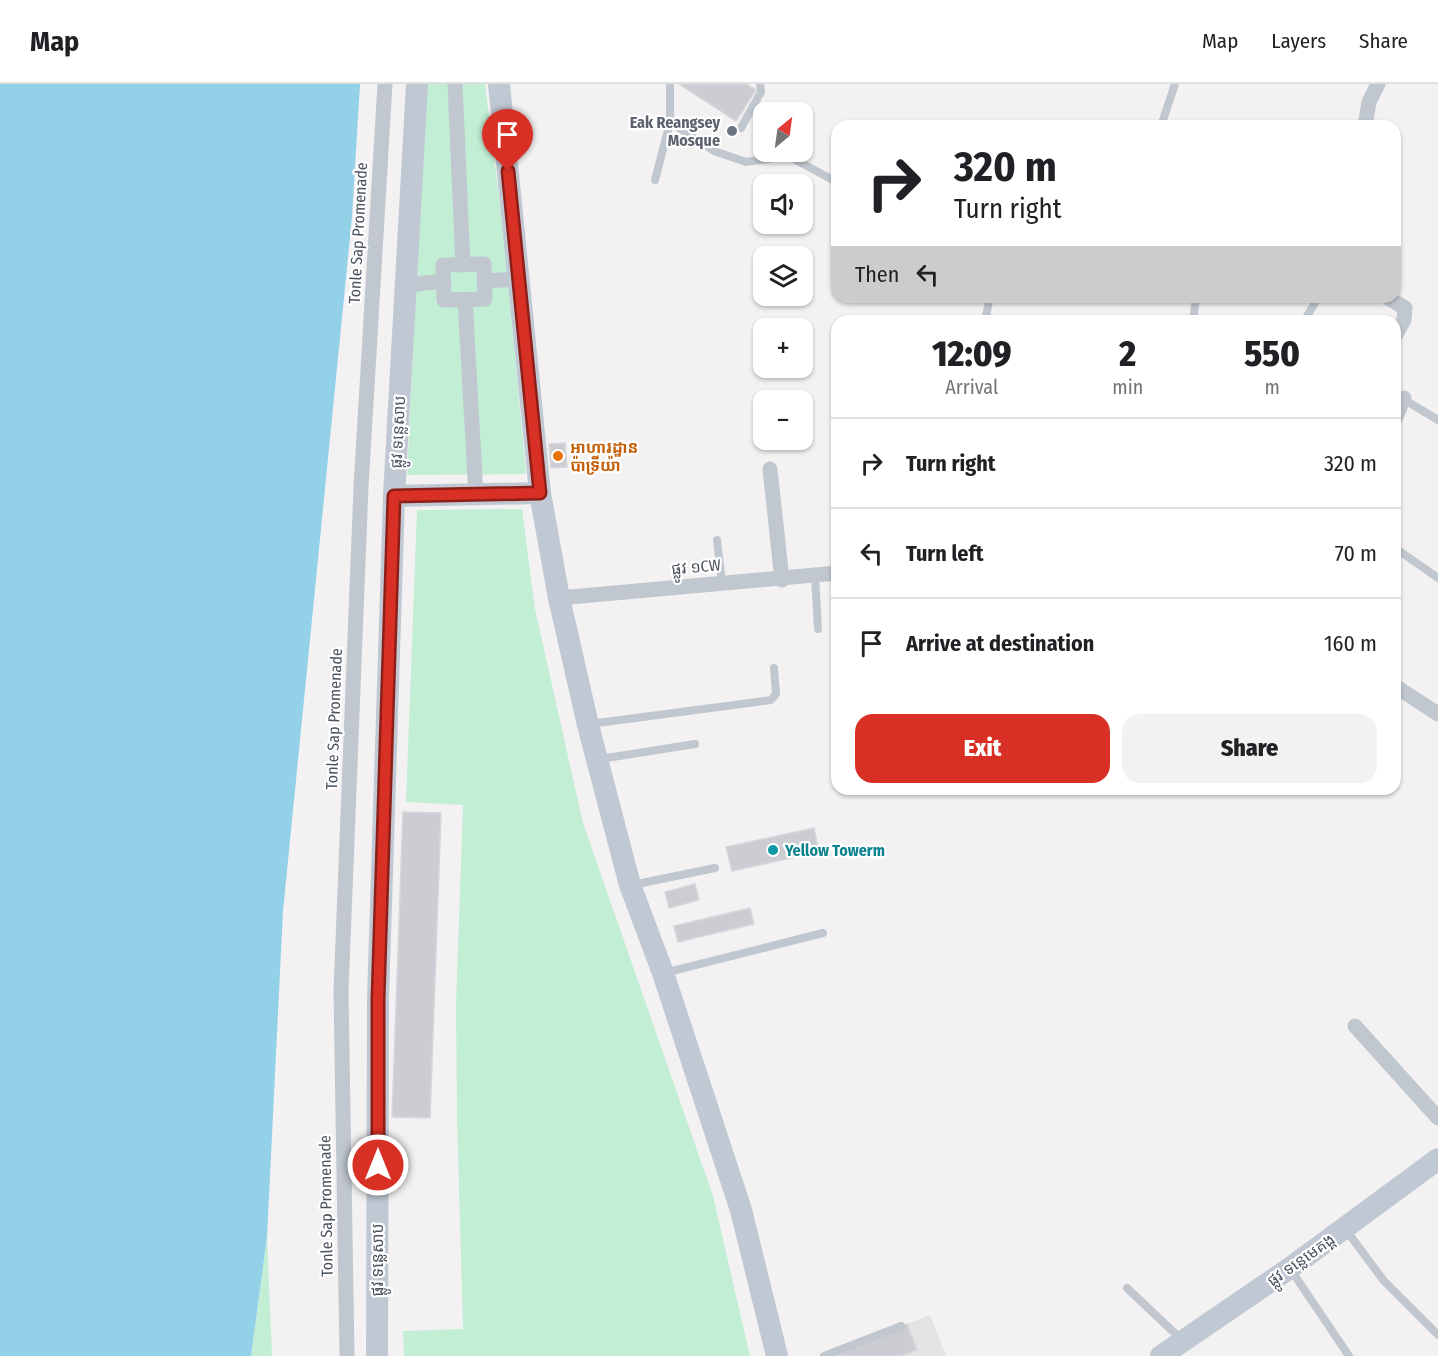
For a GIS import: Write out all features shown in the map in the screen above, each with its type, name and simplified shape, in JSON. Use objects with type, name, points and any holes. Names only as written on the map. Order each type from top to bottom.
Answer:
[{"type":"street","name":"Tonle Sap Promenade","points":[[347,1356],[341,992],[361,487],[385,84]]},
{"type":"street","name":"ផ្លូវ ទន្លេសាប","points":[[377,1356],[378,999],[394,496],[417,84]]},
{"type":"street","points":[[455,84],[463,265]]},
{"type":"street","points":[[498,84],[520,279],[540,493],[559,598],[588,725],[630,885],[663,973],[741,1210],[777,1356]]},
{"type":"street","points":[[1366,120],[1369,102],[1378,84]]},
{"type":"street","points":[[484,264],[485,299],[444,300],[443,265],[463,265],[484,264]]},
{"type":"street","points":[[484,281],[520,279]]},
{"type":"street","points":[[407,285],[444,281]]},
{"type":"street","points":[[465,299],[476,496]]},
{"type":"street","points":[[1397,303],[1405,308],[1406,313],[1401,323]]},
{"type":"street","points":[[770,469],[782,580]]},
{"type":"street","points":[[394,496],[540,493]]},
{"type":"street","name":"ផ្លូវ ១CW","points":[[559,598],[722,583],[782,580],[831,574]]},
{"type":"street","points":[[1401,690],[1438,714]]},
{"type":"street","points":[[1355,1026],[1438,1119]]},
{"type":"street","name":"ផ្លូវ ទន្លេមេគង្គ","points":[[1161,1356],[1290,1268],[1437,1162]]},
{"type":"lane","points":[[655,180],[670,122],[670,84]]},
{"type":"lane","points":[[741,128],[761,92],[760,84]]},
{"type":"lane","points":[[1163,120],[1175,84]]},
{"type":"lane","points":[[670,122],[714,152],[746,162],[788,156],[831,179]]},
{"type":"lane","points":[[1401,397],[1438,420]]},
{"type":"lane","points":[[717,540],[722,583]]},
{"type":"lane","points":[[1401,552],[1438,578]]},
{"type":"lane","points":[[815,576],[818,629]]},
{"type":"lane","points":[[588,725],[771,700],[776,694],[774,668]]},
{"type":"lane","points":[[598,759],[694,744]]},
{"type":"lane","points":[[630,885],[715,868]]},
{"type":"lane","points":[[663,973],[822,933]]},
{"type":"lane","points":[[1345,1229],[1384,1281],[1427,1327],[1438,1335]]},
{"type":"lane","points":[[1290,1268],[1348,1356]]},
{"type":"lane","points":[[1127,1288],[1183,1341]]},
{"type":"lane","points":[[824,1356],[901,1326]]},
{"type":"shaded area","points":[[930,1315],[946,1356],[826,1356],[907,1324]]},
{"type":"green space","points":[[426,84],[485,84],[504,238],[526,474],[407,475]]},
{"type":"green space","points":[[522,509],[535,609],[583,823],[713,1196],[750,1356],[404,1356],[403,1331],[463,1329],[456,1004],[463,805],[406,802],[417,510]]},
{"type":"green space","points":[[267,1237],[272,1356],[251,1356]]},
{"type":"water","points":[[0,84],[360,84],[352,217],[283,911],[267,1237],[251,1356],[0,1356]]},
{"type":"building","points":[[679,84],[746,84],[756,90],[736,121]]},
{"type":"building","name":"អាហារដ្ឋាន ប៉ាទ្រីយ៉ា","points":[[565,443],[567,467],[551,468],[549,444]]},
{"type":"building","points":[[403,812],[441,813],[430,1118],[392,1117]]},
{"type":"building","name":"Yellow Towerm","points":[[814,828],[819,852],[732,871],[726,847]]},
{"type":"building","points":[[695,884],[699,900],[669,908],[665,892]]},
{"type":"building","points":[[750,908],[754,924],[678,942],[674,926]]},
{"type":"building","points":[[907,1324],[917,1350],[901,1356],[826,1356]]},
{"type":"place","name":"Eak Reangsey Mosque","points":[[732,131]]},
{"type":"place","name":"អាហារដ្ឋាន ប៉ាទ្រីយ៉ា","points":[[558,456]]},
{"type":"place","name":"Yellow Towerm","points":[[773,850]]},
{"type":"route","points":[[378,1165],[378,999],[394,496],[540,493],[508,171]]}]
